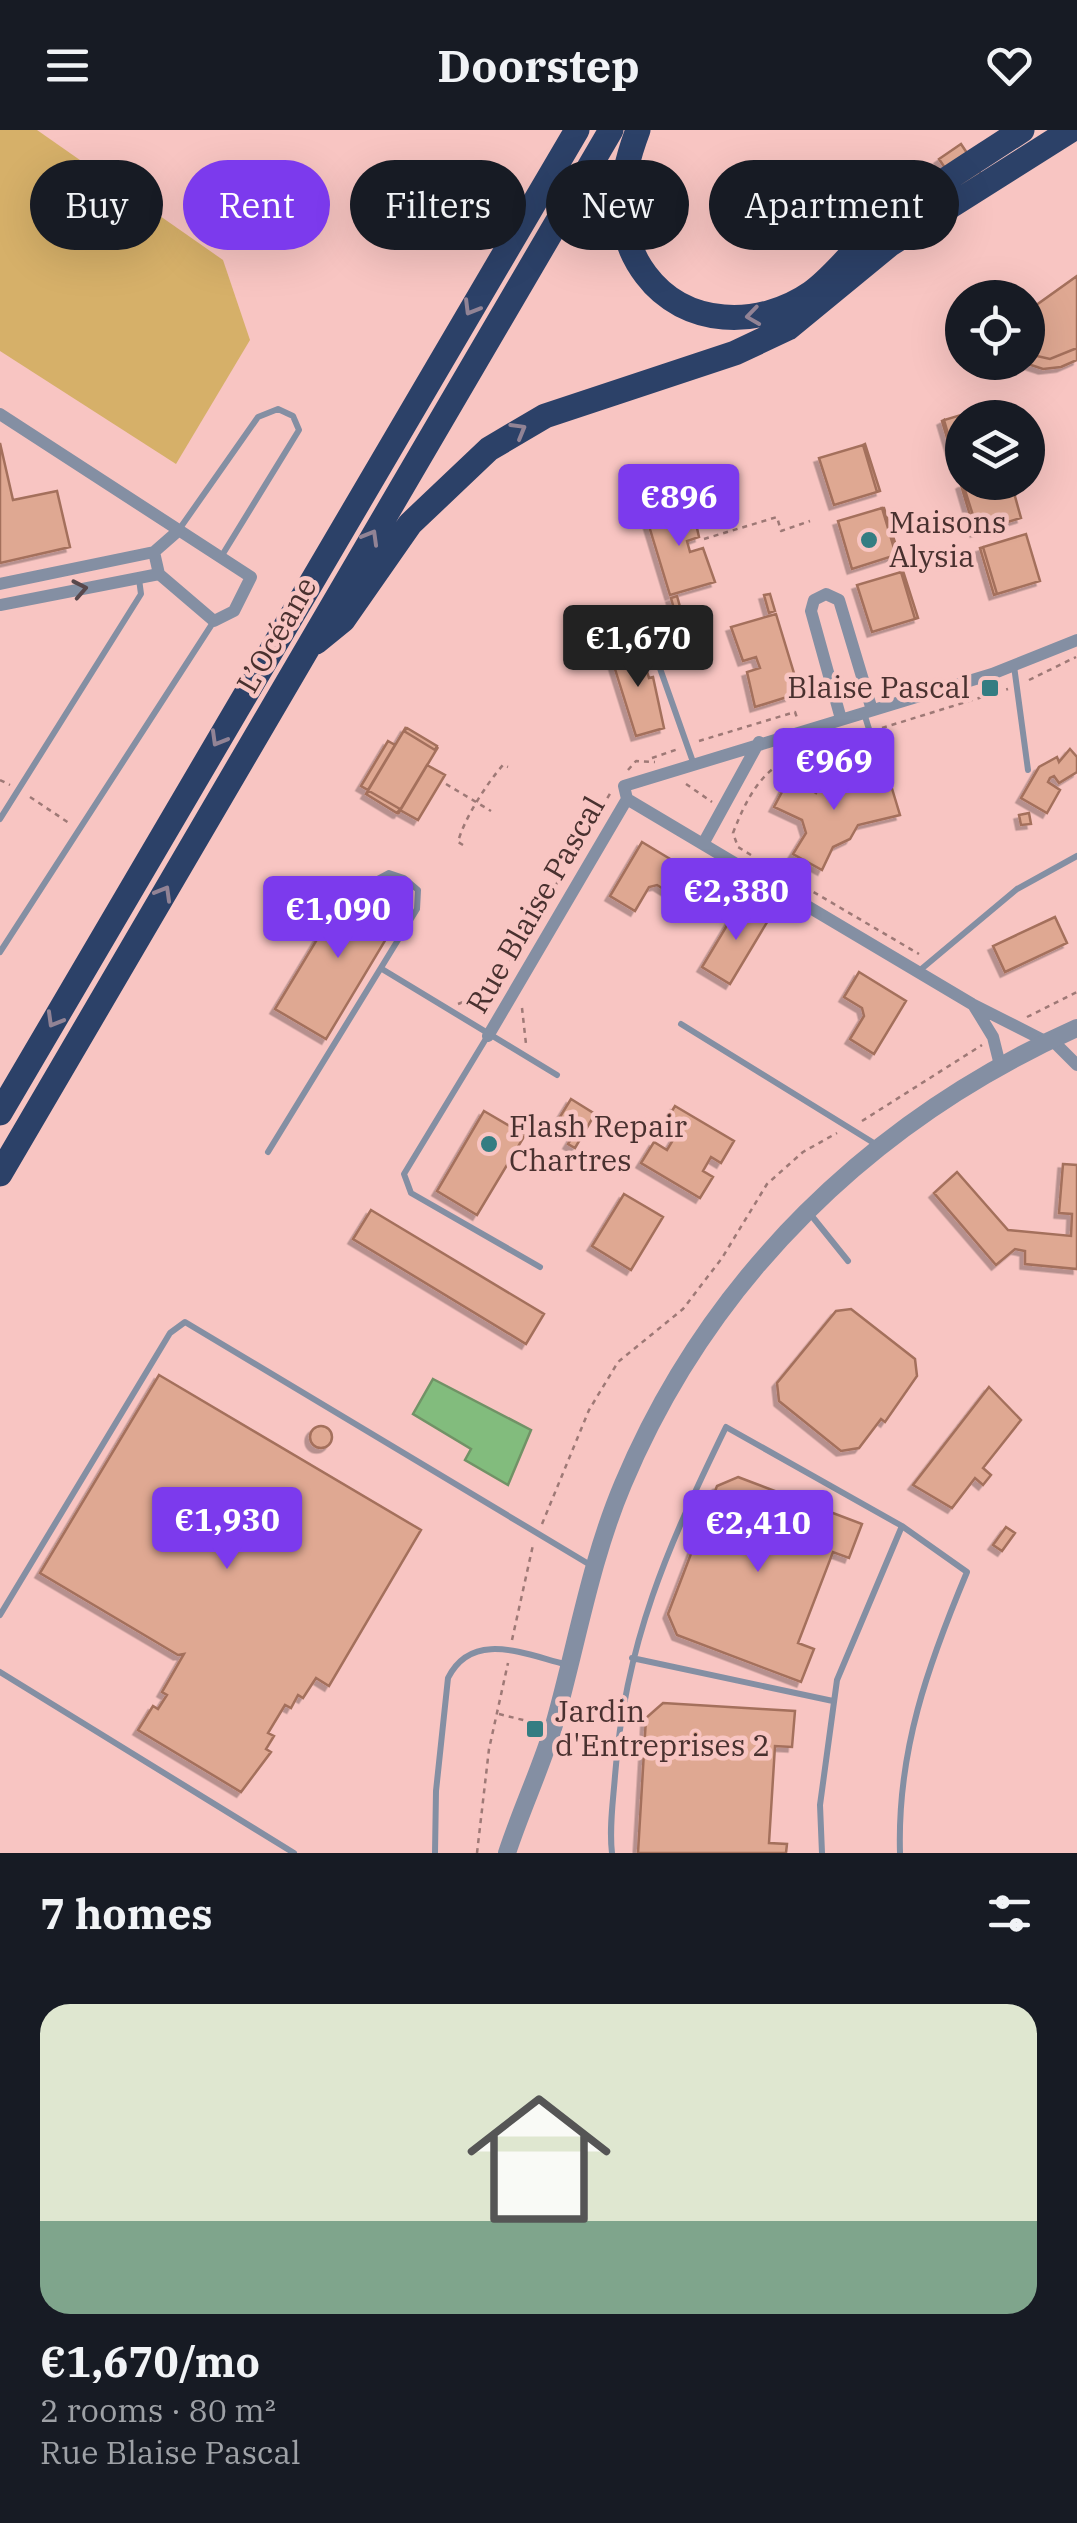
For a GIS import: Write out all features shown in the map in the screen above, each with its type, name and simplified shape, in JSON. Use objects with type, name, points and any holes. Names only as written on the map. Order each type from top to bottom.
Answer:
[{"type":"highway","name":"L’Océane","points":[[0,1113],[576,130]]},
{"type":"highway","name":"L’Océane","points":[[0,1174],[612,130]]},
{"type":"highway","points":[[638,130],[621,192],[630,252],[672,301],[705,314],[740,319],[776,312],[812,292],[876,230],[1022,130]]},
{"type":"highway","points":[[305,652],[343,620],[410,524],[488,449],[545,416],[606,392],[735,353],[788,328],[888,245],[1071,130]]},
{"type":"street","points":[[0,414],[251,577],[234,611],[214,621],[159,574],[154,552]]},
{"type":"street","points":[[0,584],[154,552],[178,531]]},
{"type":"street","points":[[133,556],[138,578]]},
{"type":"street","points":[[0,605],[159,574]]},
{"type":"street","points":[[841,719],[811,611],[814,600],[826,594],[839,600],[868,711]]},
{"type":"street","name":"Rue Blaise Pascal","points":[[488,1036],[625,792],[693,762],[1014,665],[1077,640]]},
{"type":"street","points":[[704,844],[759,742]]},
{"type":"street","points":[[625,792],[704,844],[972,1004],[1048,1040],[1077,1065]]},
{"type":"street","points":[[972,1004],[993,1038],[1000,1066]]},
{"type":"street","points":[[507,1853],[553,1727],[593,1566],[623,1484],[660,1408],[704,1337],[767,1249],[878,1146],[917,1115],[1000,1066],[1077,1028]]},
{"type":"lane","points":[[178,531],[258,417],[278,409],[292,416],[300,430],[220,558]]},
{"type":"lane","points":[[0,819],[141,594],[138,578]]},
{"type":"lane","points":[[0,952],[214,621]]},
{"type":"lane","points":[[644,626],[693,762]]},
{"type":"lane","points":[[1014,665],[1028,770]]},
{"type":"lane","points":[[868,711],[877,755]]},
{"type":"lane","points":[[918,972],[1017,888],[1077,856]]},
{"type":"lane","points":[[268,1152],[417,909],[418,890],[404,878],[389,874],[374,880],[366,893]]},
{"type":"lane","points":[[382,969],[557,1075]]},
{"type":"lane","points":[[681,1024],[878,1146]]},
{"type":"lane","points":[[488,1036],[404,1174],[411,1193],[540,1268]]},
{"type":"lane","points":[[807,1210],[848,1261]]},
{"type":"lane","points":[[0,1616],[170,1333],[185,1322],[593,1566]]},
{"type":"lane","points":[[612,1853],[618,1735],[632,1658],[665,1552],[726,1427],[902,1526],[967,1572],[930,1662],[906,1745],[898,1802],[900,1853]]},
{"type":"lane","points":[[822,1853],[820,1805],[836,1680],[902,1526]]},
{"type":"lane","points":[[434,1853],[448,1678],[454,1666],[464,1655],[486,1648],[568,1665]]},
{"type":"lane","points":[[632,1658],[833,1702]]},
{"type":"lane","points":[[0,1672],[294,1853]]},
{"type":"path","points":[[704,539],[777,517],[782,531],[810,521]]},
{"type":"path","points":[[755,857],[738,847],[733,833],[768,770],[780,760],[1016,686],[1077,656]]},
{"type":"path","points":[[650,758],[796,712],[805,751]]},
{"type":"path","points":[[463,845],[458,842],[463,825],[480,804],[492,777],[504,766],[508,768]]},
{"type":"path","points":[[0,780],[78,830]]},
{"type":"path","points":[[446,784],[491,811]]},
{"type":"path","points":[[805,887],[929,960]]},
{"type":"path","points":[[452,1013],[460,1001],[493,991]]},
{"type":"path","points":[[498,1713],[553,1727]]},
{"type":"shaded area","points":[[0,130],[37,130],[80,160],[30,160],[30,250],[163,250],[163,218],[183,232],[183,250],[209,250],[223,260],[250,340],[176,464],[0,351]]},
{"type":"shaded area","points":[[433,1379],[531,1430],[508,1485],[465,1460],[471,1449],[413,1414]]},
{"type":"building","points":[[961,144],[991,189],[969,204],[959,189],[959,160],[939,159]]},
{"type":"building","points":[[1077,276],[1077,348],[1050,359],[1045,358],[1045,299]]},
{"type":"building","points":[[1077,348],[1077,360],[1061,367],[1045,369],[1045,358]]},
{"type":"building","points":[[0,443],[13,500],[57,491],[70,547],[0,563]]},
{"type":"building","points":[[863,445],[880,491],[877,492]]},
{"type":"building","points":[[863,445],[877,492],[834,505],[819,458]]},
{"type":"building","points":[[965,500],[978,531],[975,532]]},
{"type":"building","points":[[968,500],[1016,500],[1021,518],[978,531]]},
{"type":"building","points":[[691,502],[699,537],[687,541],[690,552],[703,548],[715,582],[670,595],[646,516]]},
{"type":"building","points":[[882,508],[896,555],[852,569],[838,521]]},
{"type":"building","points":[[884,508],[899,555],[896,555]]},
{"type":"building","points":[[1026,534],[1040,581],[997,594],[983,547]]},
{"type":"building","points":[[983,547],[997,594],[994,595],[980,548]]},
{"type":"building","points":[[901,572],[918,618],[915,619]]},
{"type":"building","points":[[901,572],[915,619],[872,632],[857,585]]},
{"type":"building","points":[[770,594],[775,611],[769,613],[764,595]]},
{"type":"building","points":[[677,596],[682,614],[676,616],[671,598]]},
{"type":"building","points":[[776,614],[800,693],[755,707],[747,672],[760,668],[756,657],[743,661],[731,627]]},
{"type":"building","points":[[639,644],[649,678],[653,677],[664,728],[636,736],[610,653]]},
{"type":"building","points":[[406,727],[404,731],[435,750],[438,747],[398,814],[400,809],[369,791],[366,794]]},
{"type":"building","points":[[407,728],[437,746],[435,750],[404,731]]},
{"type":"building","points":[[388,741],[395,745],[368,790],[361,786]]},
{"type":"building","points":[[1070,749],[1077,757],[1077,772],[1059,783],[1054,776],[1050,778],[1048,782],[1060,790],[1047,813],[1021,798],[1039,767],[1057,757],[1059,762]]},
{"type":"building","points":[[427,765],[445,775],[418,820],[400,810]]},
{"type":"building","points":[[831,768],[864,790],[890,782],[900,815],[858,825],[850,839],[833,847],[822,870],[793,854],[806,833],[802,820],[774,807],[790,777],[816,793]]},
{"type":"building","points":[[369,791],[400,809],[397,813],[366,794]]},
{"type":"building","points":[[1029,813],[1031,824],[1021,825],[1019,815]]},
{"type":"building","points":[[642,842],[690,871],[675,896],[657,885],[649,887],[635,911],[610,896]]},
{"type":"building","points":[[351,883],[401,914],[326,1039],[275,1009]]},
{"type":"building","points":[[741,902],[769,919],[730,984],[702,967]]},
{"type":"building","points":[[1055,917],[1067,943],[1005,972],[993,946]]},
{"type":"building","points":[[859,972],[906,1001],[874,1054],[850,1039],[864,1016],[862,1008],[844,997]]},
{"type":"building","points":[[571,1099],[595,1114],[575,1148],[568,1144],[576,1131],[558,1120]]},
{"type":"building","points":[[675,1106],[734,1141],[721,1163],[711,1157],[703,1171],[713,1177],[700,1198],[641,1163],[654,1142],[667,1150],[676,1135],[662,1127]]},
{"type":"building","points":[[484,1111],[525,1135],[477,1215],[437,1191]]},
{"type":"building","points":[[1063,1164],[1077,1165],[1077,1269],[1025,1264],[1025,1251],[1015,1249],[996,1265],[934,1193],[957,1172],[1008,1230],[1071,1236],[1072,1214],[1059,1213]]},
{"type":"building","points":[[624,1194],[663,1217],[631,1270],[592,1246]]},
{"type":"building","points":[[371,1210],[544,1314],[526,1344],[353,1239]]},
{"type":"building","points":[[851,1309],[915,1359],[917,1376],[885,1422],[881,1419],[859,1448],[841,1451],[779,1401],[777,1383],[836,1311]]},
{"type":"building","points":[[159,1375],[421,1530],[329,1686],[316,1678],[303,1698],[298,1695],[291,1708],[285,1705],[268,1733],[274,1736],[266,1749],[271,1752],[241,1792],[138,1730],[153,1706],[158,1709],[167,1695],[162,1692],[184,1654],[178,1655],[40,1573]]},
{"type":"building","points":[[989,1387],[1021,1420],[983,1468],[991,1475],[983,1485],[975,1478],[952,1508],[913,1485]]},
{"type":"building","points":[[321,1426],[329,1429],[329,1445],[321,1448],[313,1445],[310,1437],[313,1429]]},
{"type":"building","points":[[738,1477],[862,1524],[849,1558],[833,1552],[798,1643],[814,1649],[801,1682],[677,1635],[668,1614],[717,1486]]},
{"type":"building","points":[[1006,1527],[1015,1533],[1002,1551],[993,1545]]},
{"type":"building","points":[[663,1703],[795,1711],[792,1747],[775,1746],[769,1843],[787,1844],[786,1853],[638,1853],[646,1718]]},
{"type":"place","name":"Maisons Alysia","points":[[869,540]]},
{"type":"place","name":"Blaise Pascal","points":[[990,688]]},
{"type":"place","name":"Flash Repair Chartres","points":[[489,1144]]},
{"type":"place","name":"Jardin d'Entreprises 2","points":[[535,1729]]}]
